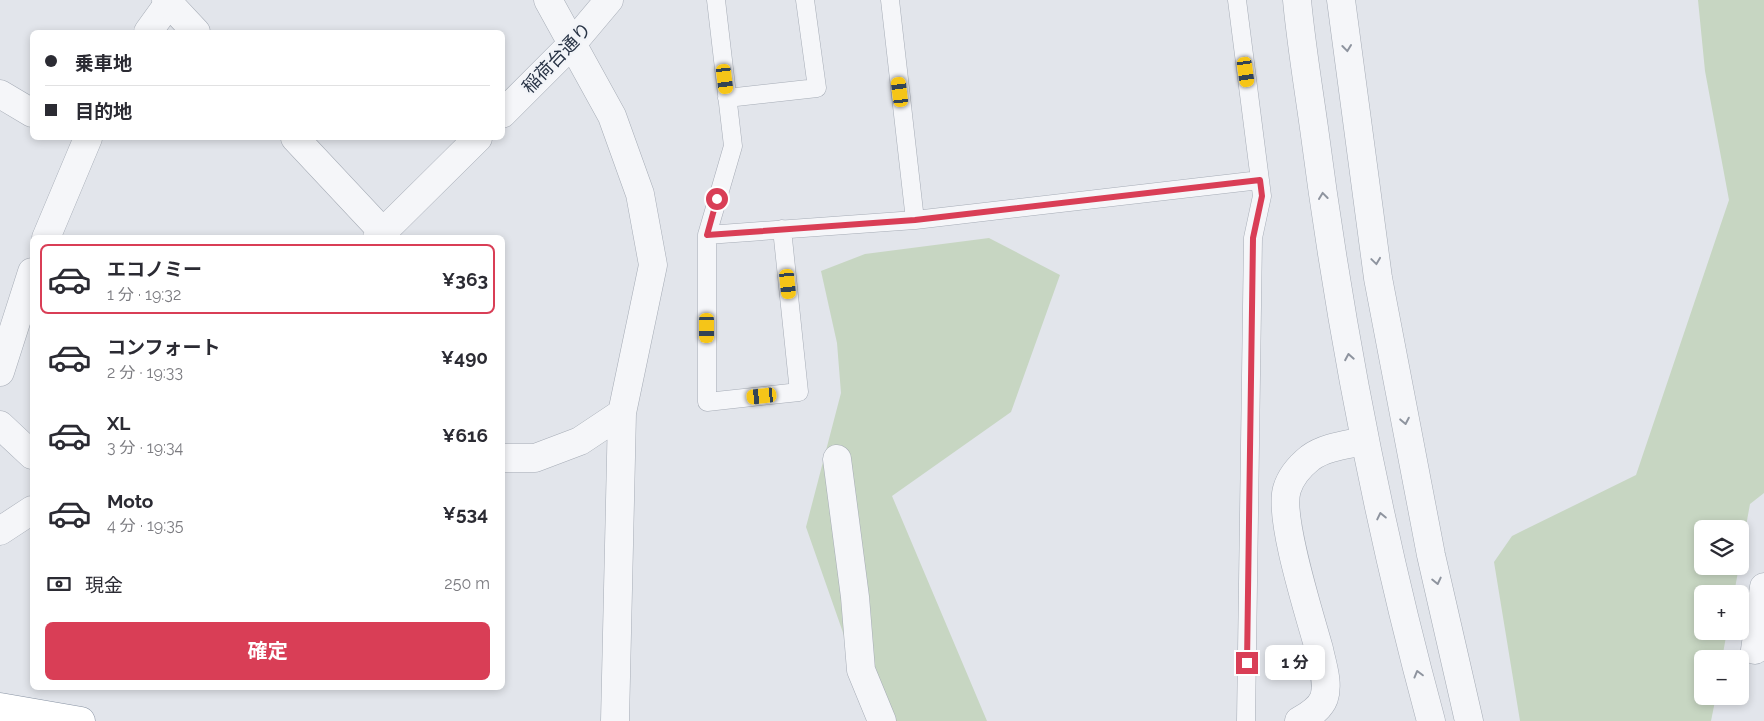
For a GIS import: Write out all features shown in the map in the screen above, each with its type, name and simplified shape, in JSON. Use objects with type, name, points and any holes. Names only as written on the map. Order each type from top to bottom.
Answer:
[{"type":"highway","points":[[0,707],[80,721]]},
{"type":"street","points":[[548,0],[612,116],[640,194],[653,265],[622,413],[615,721]]},
{"type":"street","name":"稲荷台通り","points":[[505,111],[572,44],[609,0]]},
{"type":"street","points":[[1297,0],[1327,227],[1364,441],[1403,617],[1431,721]]},
{"type":"street","points":[[1341,0],[1378,278],[1414,468],[1469,721]]},
{"type":"street","points":[[149,30],[168,1],[194,30]]},
{"type":"street","points":[[0,94],[30,113]]},
{"type":"street","points":[[47,235],[83,140]]},
{"type":"street","points":[[297,140],[380,235],[476,140]]},
{"type":"street","points":[[1327,227],[1370,220]]},
{"type":"street","points":[[0,372],[30,278]]},
{"type":"street","points":[[505,458],[535,458],[580,441],[622,413]]},
{"type":"street","points":[[2,430],[30,453]]},
{"type":"street","points":[[1299,721],[1311,714],[1324,700],[1326,687],[1319,651],[1297,570],[1286,508],[1287,490],[1296,472],[1311,458],[1325,450],[1364,441]]},
{"type":"street","points":[[837,459],[855,597],[862,670],[882,721]]},
{"type":"street","points":[[0,531],[30,511]]},
{"type":"street","points":[[1755,650],[1764,587]]},
{"type":"lane","points":[[716,0],[733,146],[707,235],[707,402],[799,392],[782,229]]},
{"type":"lane","points":[[727,98],[817,88],[805,0]]},
{"type":"lane","points":[[890,0],[915,220]]},
{"type":"lane","points":[[1237,0],[1262,196],[1253,238],[1246,721]]},
{"type":"lane","points":[[707,235],[915,220],[1260,180]]},
{"type":"green space","points":[[1698,0],[1764,0],[1764,493],[1750,504],[1747,520],[1694,520],[1694,575],[1737,575],[1736,585],[1694,585],[1694,640],[1725,640],[1724,650],[1694,650],[1694,705],[1714,705],[1711,721],[1520,721],[1494,562],[1512,536],[1636,475],[1729,200],[1705,71]]},
{"type":"green space","points":[[989,238],[1060,275],[1011,412],[892,496],[987,721],[874,721],[806,527],[841,393],[837,343],[821,271],[865,254]]},
{"type":"route","points":[[717,199],[707,235],[915,220],[1260,180],[1262,196],[1253,238],[1247,663]]}]
